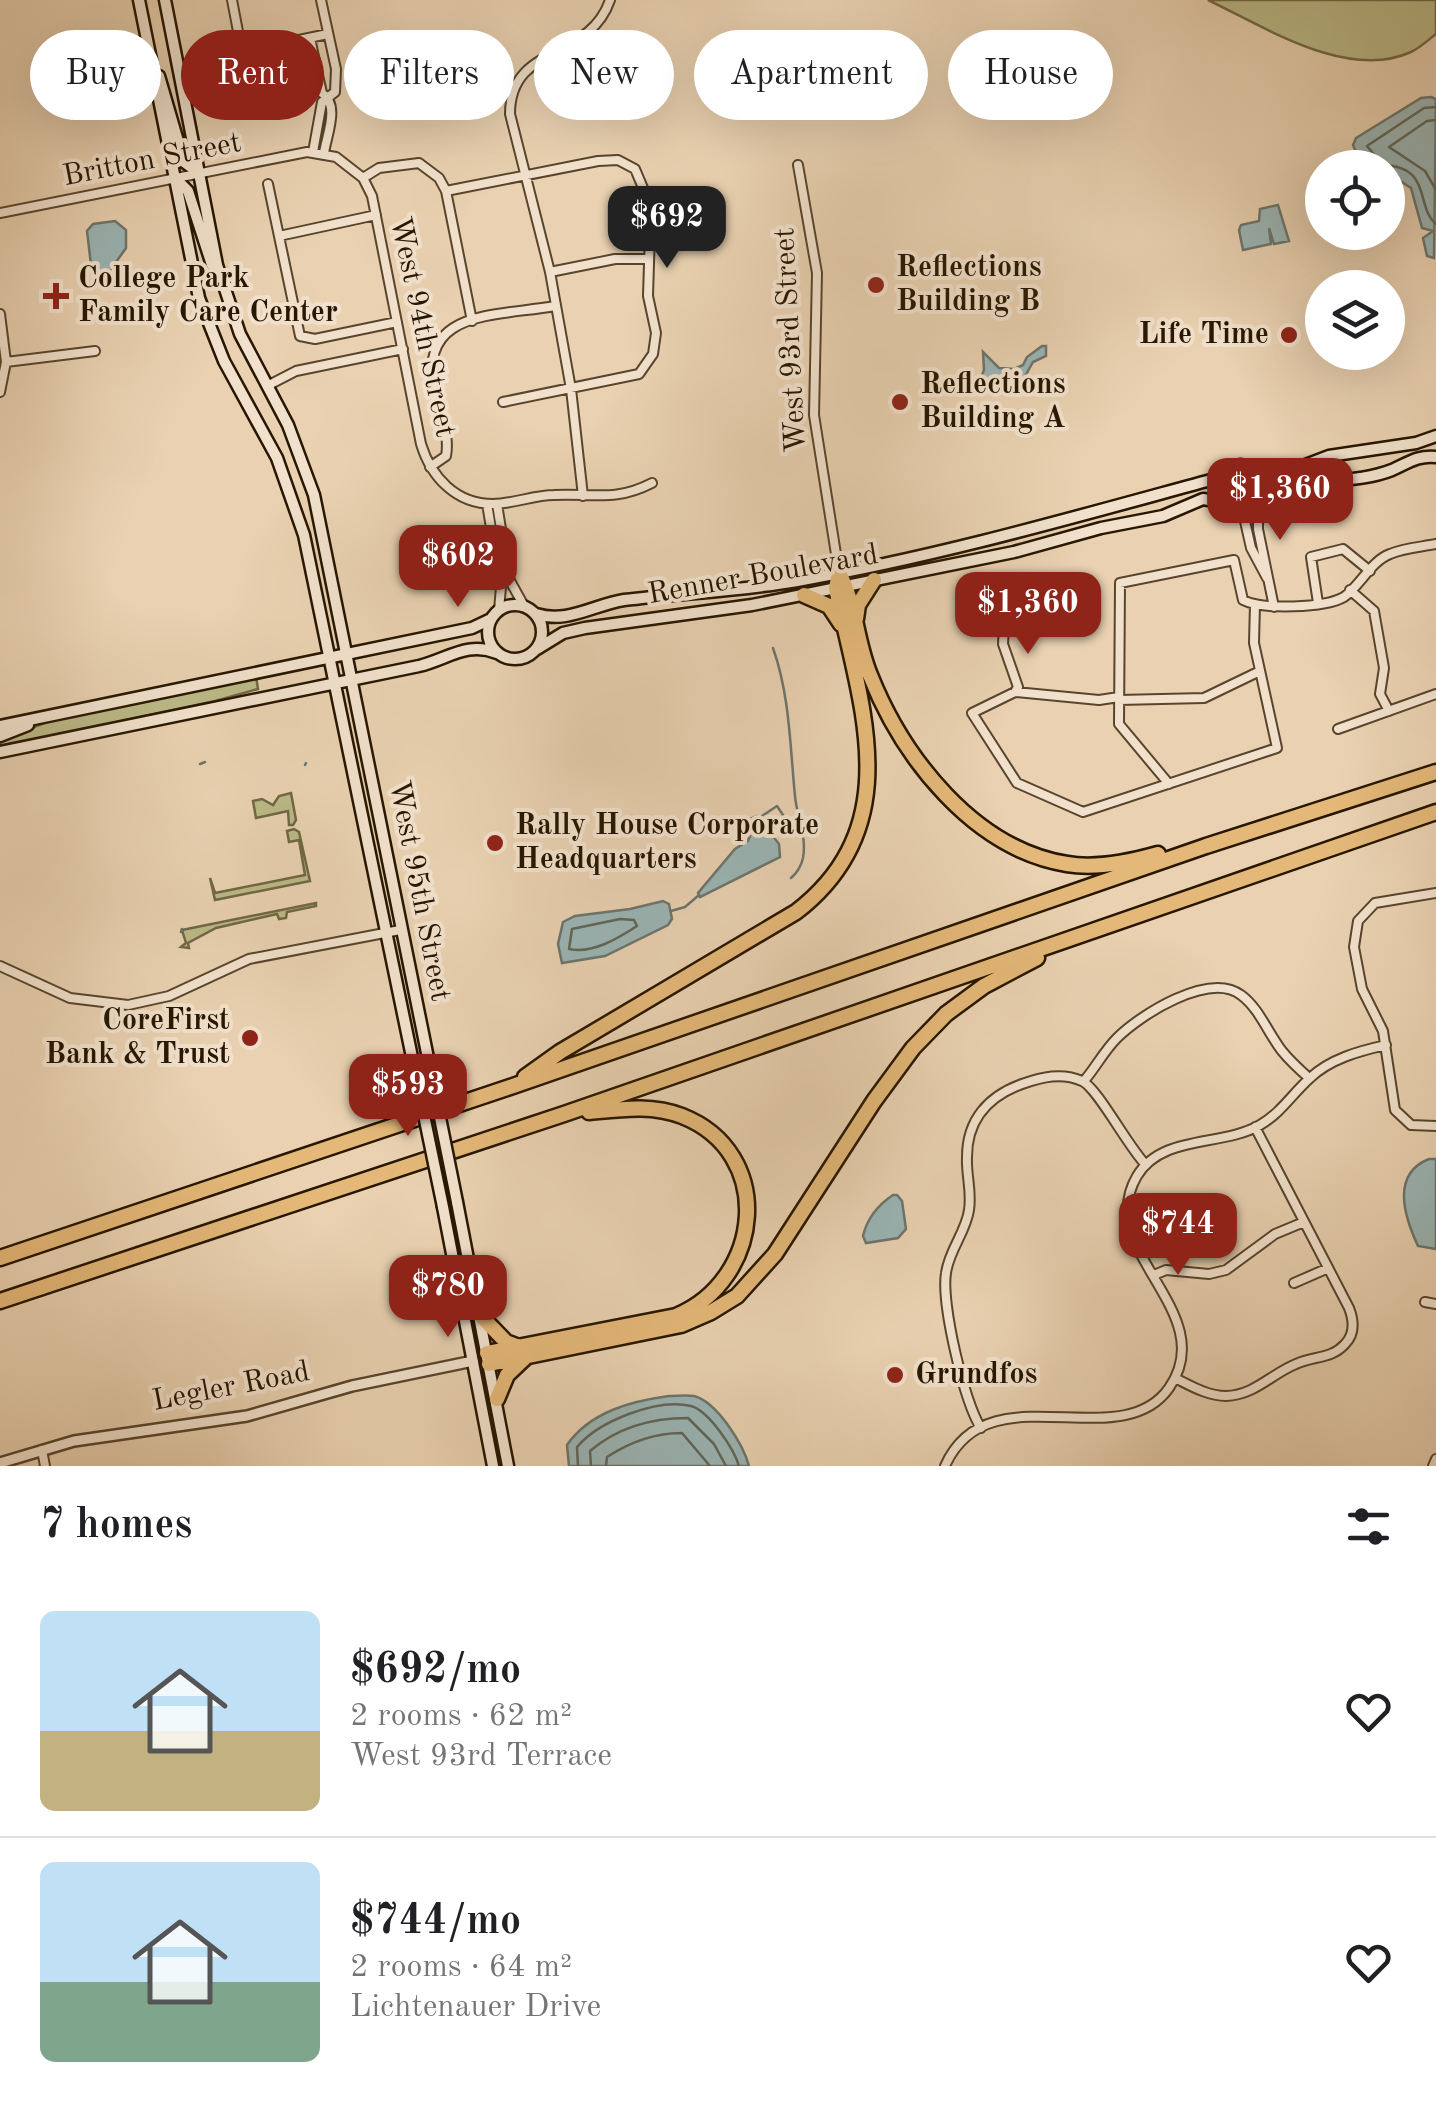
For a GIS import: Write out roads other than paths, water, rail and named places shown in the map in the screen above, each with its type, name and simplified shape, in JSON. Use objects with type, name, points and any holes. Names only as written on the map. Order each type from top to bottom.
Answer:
[{"type":"highway","points":[[850,628],[858,605],[874,580]]},
{"type":"highway","points":[[512,1086],[560,1052],[796,912],[840,868],[862,820],[870,768],[841,582]]},
{"type":"highway","points":[[804,595],[828,606],[850,628],[873,684],[906,746],[941,789],[995,835],[1022,851],[1070,865],[1143,858],[1198,841],[1206,846]]},
{"type":"highway","points":[[0,1258],[1206,846],[1436,772]]},
{"type":"highway","points":[[0,1301],[564,1114],[1436,812]]},
{"type":"highway","points":[[483,1359],[681,1325],[736,1296],[775,1254],[896,1070],[926,1032],[984,986],[1037,958],[1070,946],[1080,935]]},
{"type":"highway","points":[[497,1400],[507,1375],[523,1352],[690,1310],[724,1280],[739,1257],[746,1233],[746,1197],[740,1174],[729,1154],[702,1126],[667,1112],[633,1108],[564,1114]]},
{"type":"highway","points":[[479,1314],[506,1342],[523,1352]]},
{"type":"main road","points":[[165,0],[218,265],[230,307]]},
{"type":"main road","points":[[140,6],[184,162],[200,174]]},
{"type":"main road","name":"West 95th Street","points":[[140,6],[192,270],[207,320],[224,361],[269,441],[299,518],[442,1207],[497,1400],[508,1466]]},
{"type":"main road","points":[[173,176],[188,191],[211,264],[230,307]]},
{"type":"main road","name":"West 95th Street","points":[[230,307],[288,425],[314,495],[479,1314],[493,1466]]},
{"type":"main road","points":[[1436,436],[1416,443],[1329,456],[1288,472],[1245,464],[1230,471],[1224,489],[1238,506],[1261,501],[1284,488],[1384,472],[1415,458],[1436,457]]},
{"type":"main road","points":[[1256,467],[1268,482],[1261,501]]},
{"type":"main road","name":"Renner Boulevard","points":[[536,649],[563,634],[585,628],[804,595],[1218,478],[1230,471]]},
{"type":"main road","name":"Renner Boulevard","points":[[536,614],[562,618],[619,601],[874,580],[1147,520],[1203,499],[1238,506]]},
{"type":"main road","points":[[0,726],[472,628],[510,605],[524,606],[536,614],[542,631],[536,649],[520,659],[471,647],[428,664],[0,752]]},
{"type":"main road","points":[[495,614],[488,636],[496,652]]},
{"type":"main road","points":[[0,736],[66,711]]},
{"type":"street","points":[[232,0],[239,30]]},
{"type":"street","points":[[322,0],[337,77],[335,92],[330,97]]},
{"type":"street","points":[[583,496],[571,389],[550,272],[510,114],[513,87],[529,68],[593,30],[610,0]]},
{"type":"street","points":[[324,35],[328,34]]},
{"type":"street","points":[[324,94],[333,105],[318,153],[345,162],[363,178],[379,168],[418,163],[439,178],[446,192],[472,321]]},
{"type":"street","name":"Britton Street","points":[[0,213],[173,176],[318,153]]},
{"type":"street","points":[[446,192],[618,160],[640,176],[646,194],[650,232],[648,296],[656,334],[649,362],[638,374],[504,402]]},
{"type":"street","name":"West 93rd Street","points":[[798,165],[816,273],[814,415],[841,582]]},
{"type":"street","name":"West 94th Street","points":[[363,178],[372,196],[422,444],[430,467],[450,490],[492,504]]},
{"type":"street","points":[[268,184],[300,336],[398,322]]},
{"type":"street","points":[[278,236],[376,215]]},
{"type":"street","points":[[550,272],[615,259],[648,259]]},
{"type":"street","points":[[430,467],[446,456],[449,439],[434,393],[430,362],[434,346],[445,331],[472,321],[554,306]]},
{"type":"street","points":[[0,314],[6,362],[0,392]]},
{"type":"street","points":[[267,386],[296,371],[403,350]]},
{"type":"street","points":[[6,362],[94,351]]},
{"type":"street","points":[[492,504],[542,496],[616,497],[652,483]]},
{"type":"street","points":[[1261,501],[1258,530],[1274,607]]},
{"type":"street","points":[[492,504],[509,579],[524,606]]},
{"type":"street","points":[[492,504],[500,587],[495,614]]},
{"type":"street","points":[[1238,506],[1251,548],[1270,582]]},
{"type":"street","points":[[1169,784],[1119,724],[1120,583],[1234,560],[1244,600],[1274,607],[1318,603],[1342,598],[1387,555],[1436,544]]},
{"type":"street","points":[[1318,603],[1312,557],[1342,549],[1370,571]]},
{"type":"street","points":[[1350,590],[1374,611],[1384,668],[1380,694],[1389,711]]},
{"type":"street","points":[[1005,612],[1003,644],[1018,687],[972,713],[1017,783],[1083,812],[1277,748],[1254,643],[1255,604]]},
{"type":"street","points":[[1014,692],[1098,700],[1204,698],[1260,671]]},
{"type":"street","points":[[1338,729],[1436,694]]},
{"type":"street","points":[[1436,892],[1376,903],[1358,921],[1354,947],[1362,989],[1383,1030],[1398,1116],[1411,1125],[1436,1126]]},
{"type":"street","points":[[0,966],[70,998],[128,1005],[169,996],[248,959],[400,930]]},
{"type":"street","points":[[1084,1081],[1110,1046],[1142,1018],[1172,1001],[1218,988],[1230,989],[1246,998],[1282,1051],[1309,1078]]},
{"type":"street","points":[[945,1466],[958,1445],[981,1428],[1014,1417],[1123,1415],[1150,1406],[1166,1392],[1182,1360],[1180,1330],[1168,1299],[1133,1240],[1128,1217],[1131,1189],[1146,1165],[1177,1146],[1226,1138],[1255,1128],[1289,1103],[1309,1078],[1345,1056],[1386,1045]]},
{"type":"street","points":[[981,1428],[966,1398],[945,1288],[951,1249],[969,1212],[969,1136],[975,1119],[1000,1093],[1058,1075],[1084,1081],[1146,1165]]},
{"type":"street","points":[[1175,1378],[1210,1394],[1236,1395],[1256,1388],[1296,1363],[1338,1351],[1348,1342],[1353,1318],[1255,1128]]},
{"type":"street","points":[[1154,1275],[1166,1270],[1209,1274],[1226,1270],[1274,1234],[1304,1222]]},
{"type":"street","points":[[1294,1283],[1326,1269]]},
{"type":"street","points":[[1424,1302],[1436,1304]]},
{"type":"street","name":"Legler Road","points":[[0,1463],[88,1438],[247,1416],[352,1386],[483,1359]]},
{"type":"street","points":[[42,1450],[45,1466]]},
{"type":"street","points":[[1433,1466],[1436,1459]]},
{"type":"water","points":[[1421,98],[1436,99],[1434,258],[1427,256],[1423,238],[1433,231],[1422,228],[1411,188],[1405,184],[1405,150],[1355,150],[1353,145],[1356,138]]},
{"type":"water","points":[[1278,205],[1289,241],[1274,244],[1269,228],[1271,244],[1243,250],[1241,225],[1259,221],[1260,209]]},
{"type":"water","points":[[115,221],[126,230],[126,248],[109,272],[98,274],[91,265],[87,231],[93,224]]},
{"type":"water","points":[[1046,346],[1046,356],[1033,362],[1023,380],[999,379],[985,387],[978,385],[984,370],[983,352],[999,368],[1014,369]]},
{"type":"water","points":[[757,816],[779,844],[780,857],[700,897],[698,893],[735,849],[748,841],[750,819]]},
{"type":"water","points":[[663,901],[669,904],[672,919],[668,925],[605,956],[562,963],[558,944],[563,922],[575,916]]},
{"type":"water","points":[[1429,1159],[1436,1159],[1436,1249],[1418,1246],[1408,1222],[1404,1197],[1409,1175]]},
{"type":"water","points":[[893,1195],[902,1201],[906,1229],[898,1238],[866,1243],[863,1236],[870,1218]]},
{"type":"water","points":[[669,1396],[694,1396],[711,1406],[735,1436],[749,1466],[569,1466],[567,1445],[587,1424],[626,1405]]},
{"type":"waterway","points":[[773,648],[786,703],[795,796],[804,842],[801,864],[791,878]]},
{"type":"waterway","points":[[200,764],[205,762]]},
{"type":"waterway","points":[[759,818],[777,806],[791,827],[800,827]]},
{"type":"waterway","points":[[671,911],[685,907],[699,895]]},
{"type":"place","name":"Reflections Building B","points":[[876,285]]},
{"type":"place","name":"College Park Family Care Center","points":[[56,296]]},
{"type":"place","name":"Life Time","points":[[1289,335]]},
{"type":"place","name":"Reflections Building A","points":[[900,402]]},
{"type":"place","name":"Rally House Corporate Headquarters","points":[[495,843]]},
{"type":"place","name":"CoreFirst Bank & Trust","points":[[250,1038]]},
{"type":"place","name":"Grundfos","points":[[895,1375]]}]
